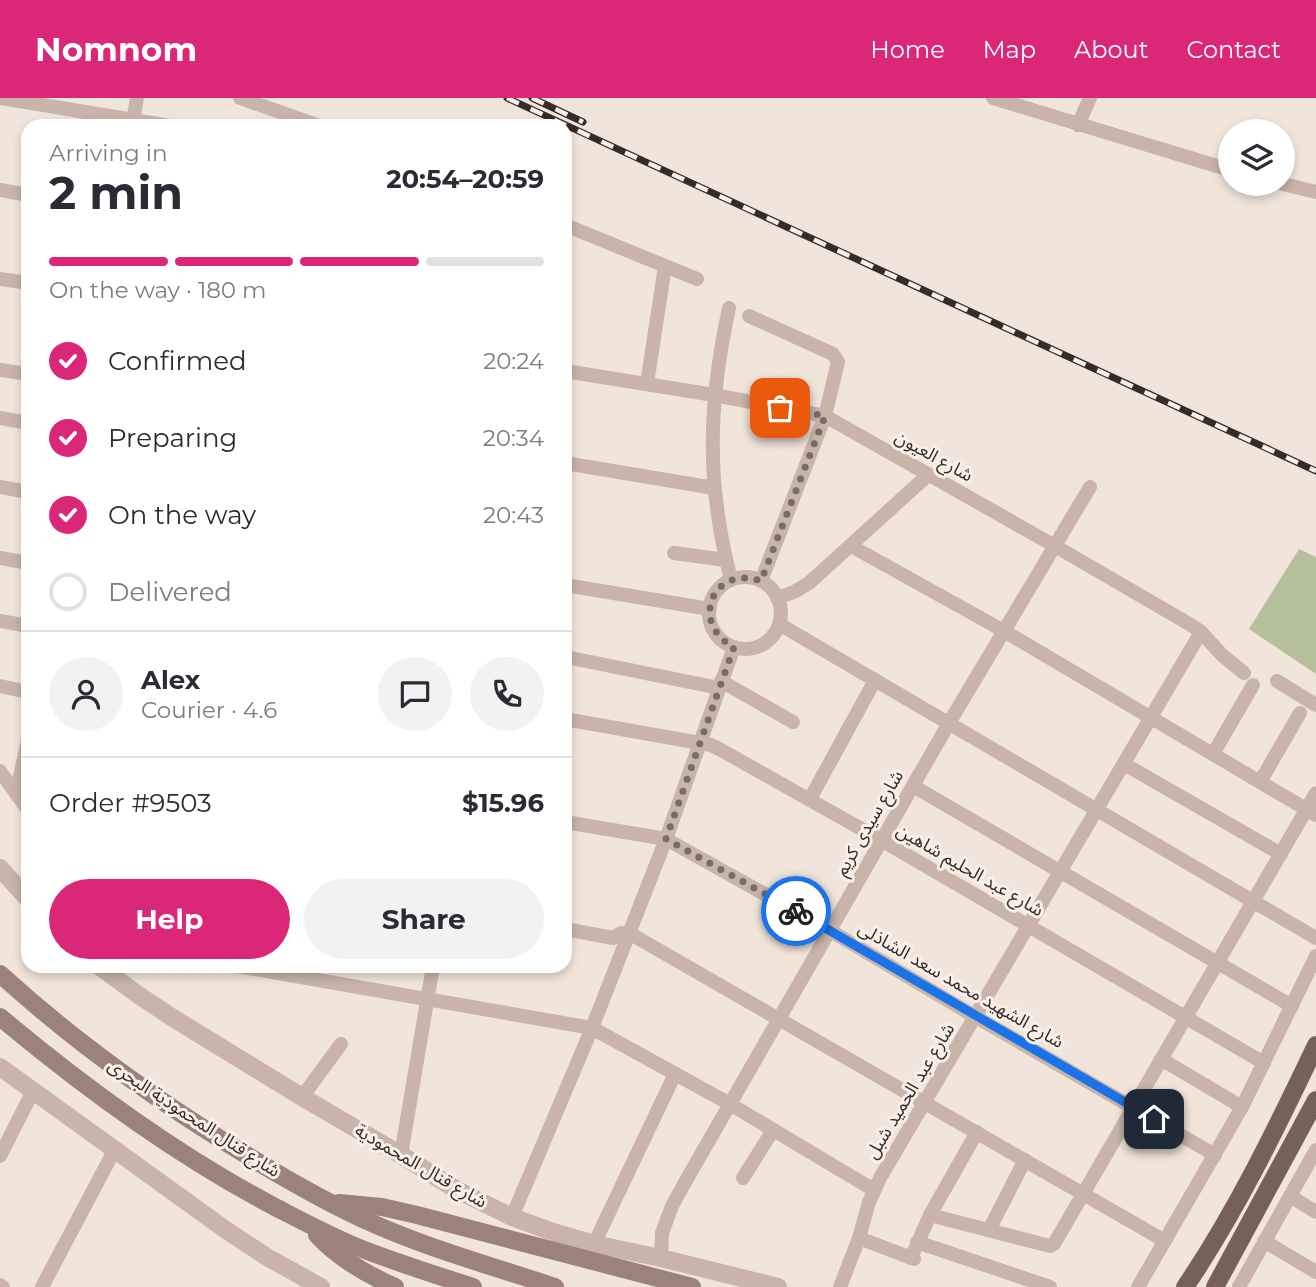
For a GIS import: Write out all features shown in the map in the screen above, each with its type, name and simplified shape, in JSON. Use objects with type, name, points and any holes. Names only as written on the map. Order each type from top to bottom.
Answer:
[{"type":"main road","name":"شارع قنال المحمودية البحرى","points":[[0,974],[110,1065],[272,1171],[372,1224],[420,1243],[555,1287]]},
{"type":"main road","name":"شارع قنال المحمودية البحرى","points":[[0,1017],[86,1087],[146,1130],[252,1195],[307,1224]]},
{"type":"main road","points":[[1190,1280],[1228,1217],[1316,1045]]},
{"type":"main road","points":[[1216,1286],[1316,1100]]},
{"type":"main road","points":[[329,1202],[382,1207],[417,1215],[692,1287]]},
{"type":"main road","points":[[307,1224],[322,1240],[356,1266],[395,1287]]},
{"type":"main road","points":[[307,1224],[361,1249],[473,1287]]},
{"type":"street","points":[[1,98],[43,102],[116,119]]},
{"type":"street","points":[[134,119],[137,98]]},
{"type":"street","points":[[240,98],[300,119]]},
{"type":"street","points":[[993,98],[1218,166]]},
{"type":"street","points":[[1078,125],[1090,98]]},
{"type":"street","points":[[1295,187],[1316,192]]},
{"type":"street","points":[[0,190],[21,194]]},
{"type":"street","points":[[572,228],[697,279]]},
{"type":"street","points":[[647,384],[665,266]]},
{"type":"street","points":[[0,279],[21,282]]},
{"type":"street","points":[[729,308],[719,351],[712,436],[714,488],[731,580]]},
{"type":"street","points":[[749,316],[832,354],[838,362],[825,416],[761,581]]},
{"type":"street","points":[[0,370],[21,373]]},
{"type":"street","name":"شارع العيون","points":[[572,371],[825,416],[1191,625],[1249,679],[1213,754]]},
{"type":"street","points":[[0,418],[21,422]]},
{"type":"street","points":[[572,464],[714,488]]},
{"type":"street","points":[[777,598],[809,583],[928,475]]},
{"type":"street","points":[[0,486],[21,490]]},
{"type":"street","name":"شارع سيدى كريم","points":[[661,1258],[662,1233],[672,1206],[949,723],[1090,487]]},
{"type":"street","points":[[851,546],[1004,631],[1311,812]]},
{"type":"street","points":[[674,553],[726,560]]},
{"type":"street","points":[[0,558],[21,562]]},
{"type":"street","points":[[741,577],[761,581],[771,588],[777,598],[780,606],[779,624],[775,632],[761,645],[752,648],[734,647],[725,642],[713,628],[710,609],[712,600],[716,592],[731,580],[741,577]]},
{"type":"street","points":[[572,586],[710,609]]},
{"type":"street","points":[[0,621],[21,625]]},
{"type":"street","points":[[779,624],[1316,938]]},
{"type":"street","name":"شارع عبد الحميد شبل","points":[[840,1287],[874,1190],[1201,632]]},
{"type":"street","points":[[512,1217],[592,1028],[666,839],[734,647]]},
{"type":"street","points":[[572,657],[720,685],[793,722]]},
{"type":"street","points":[[810,799],[875,680]]},
{"type":"street","points":[[1277,681],[1316,705]]},
{"type":"street","points":[[0,687],[21,691]]},
{"type":"street","points":[[1260,782],[1300,713]]},
{"type":"street","name":"شارع عبد الحليم شاهين","points":[[572,720],[711,745],[810,799],[1264,1063]]},
{"type":"street","points":[[1124,764],[1280,854]]},
{"type":"street","points":[[0,771],[21,801]]},
{"type":"street","points":[[16,794],[21,772]]},
{"type":"street","points":[[913,786],[1292,1006]]},
{"type":"street","points":[[930,1215],[1053,1245],[1280,854],[1311,812],[1316,793]]},
{"type":"street","name":"شارع الشهيد محمد سعد الشاذلى","points":[[572,823],[666,839],[829,930],[1215,1154]]},
{"type":"street","points":[[0,868],[21,891]]},
{"type":"street","points":[[572,930],[613,938],[621,933],[629,933],[1165,1241]]},
{"type":"street","points":[[1138,1287],[1242,1107],[1316,956]]},
{"type":"street","name":"شارع قنال المحمودية","points":[[108,973],[137,995],[302,1097],[457,1190],[512,1217],[594,1244],[778,1287]]},
{"type":"street","points":[[277,973],[592,1028],[730,1104],[874,1190]]},
{"type":"street","points":[[401,1155],[432,973]]},
{"type":"street","points":[[302,1097],[341,1044]]},
{"type":"street","points":[[1161,1059],[1242,1107]]},
{"type":"street","points":[[0,1067],[237,1237],[313,1285]]},
{"type":"street","points":[[594,1244],[675,1073]]},
{"type":"street","points":[[0,1156],[33,1091]]},
{"type":"street","points":[[743,1178],[773,1130]]},
{"type":"street","points":[[859,1238],[912,1259],[930,1215],[977,1132]]},
{"type":"street","points":[[42,1287],[115,1149]]},
{"type":"street","points":[[1242,1286],[1264,1241],[1316,1150]]},
{"type":"street","points":[[989,1230],[1026,1160]]},
{"type":"street","points":[[1290,1196],[1316,1212]]},
{"type":"street","points":[[1264,1241],[1316,1272]]},
{"type":"street","points":[[917,1242],[1050,1287]]},
{"type":"green space","points":[[1299,549],[1316,557],[1316,674],[1249,629]]},
{"type":"railway","points":[[507,98],[553,119]]},
{"type":"railway","points":[[532,98],[583,122]]},
{"type":"railway","points":[[572,128],[1316,471]]},
{"type":"way so far","points":[[780,408],[825,416],[761,581],[741,577],[731,580],[716,592],[712,600],[710,619],[713,628],[718,636],[734,647],[666,839],[796,911]]},
{"type":"route","points":[[796,911],[1154,1119]]}]
